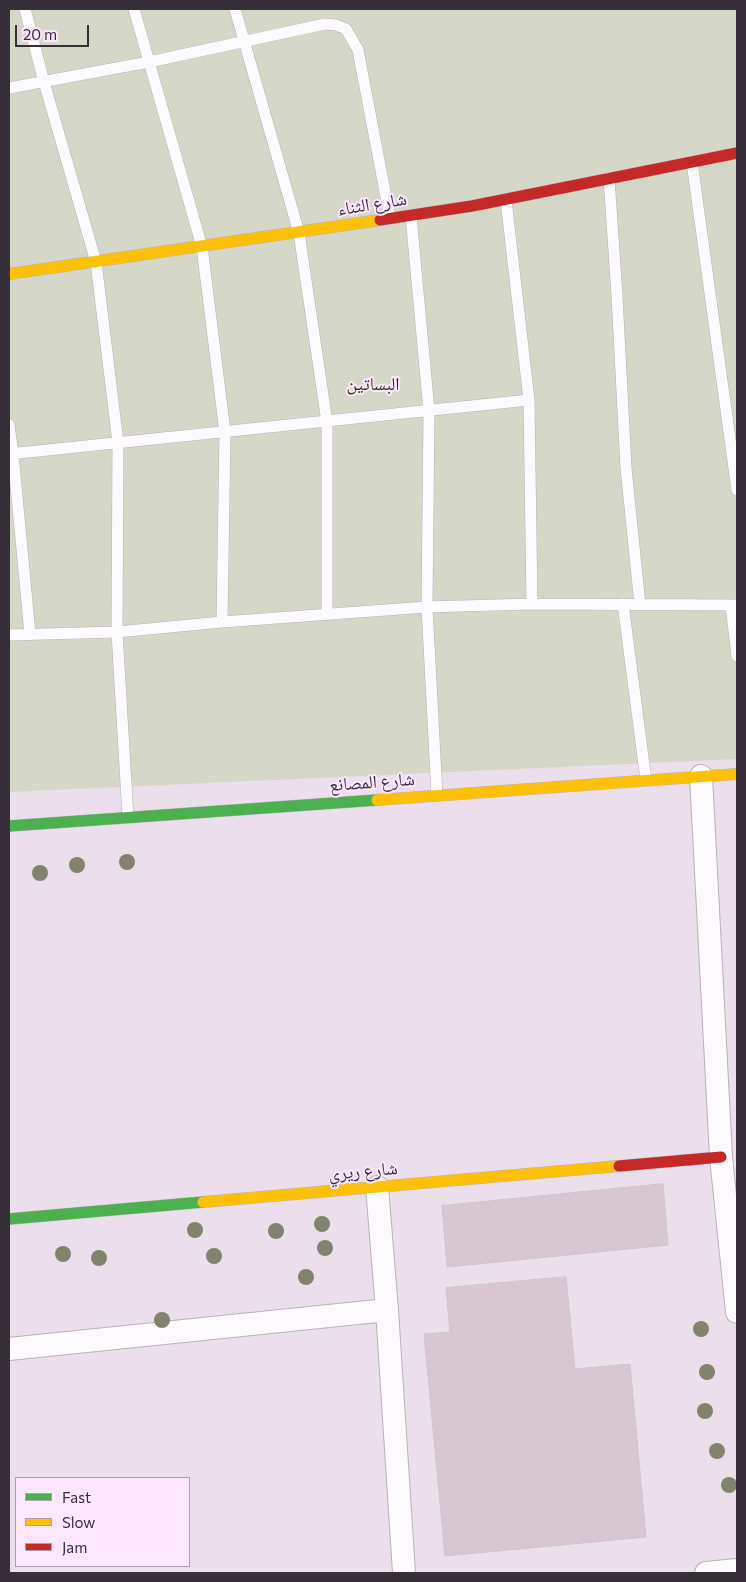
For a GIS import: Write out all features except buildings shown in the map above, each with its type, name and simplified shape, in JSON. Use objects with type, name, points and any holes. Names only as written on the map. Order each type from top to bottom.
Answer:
[{"type":"street","name":"شارع الثناء","points":[[9,274],[299,233],[472,206],[737,153]]},
{"type":"street","name":"شارع المصانع","points":[[9,826],[737,774]]},
{"type":"street","points":[[700,776],[721,1157],[735,1263],[737,1312]]},
{"type":"street","name":"شارع ريري","points":[[9,1219],[721,1157]]},
{"type":"street","points":[[377,1187],[404,1573]]},
{"type":"street","points":[[9,1349],[387,1310]]},
{"type":"street","points":[[706,1573],[737,1570]]},
{"type":"lane","points":[[26,9],[44,82],[96,262],[118,444],[117,632],[128,817]]},
{"type":"lane","points":[[134,9],[202,247],[225,432],[222,622]]},
{"type":"lane","points":[[236,9],[244,43],[299,233],[327,422],[327,614]]},
{"type":"lane","points":[[9,88],[244,43],[325,24],[336,25],[346,29],[358,50],[390,218]]},
{"type":"lane","points":[[692,162],[737,490]]},
{"type":"lane","points":[[609,178],[618,296],[626,468],[640,605]]},
{"type":"lane","points":[[506,198],[529,400],[532,604]]},
{"type":"lane","points":[[411,216],[429,411],[427,607],[437,795]]},
{"type":"lane","points":[[11,454],[529,400]]},
{"type":"lane","points":[[9,425],[30,634]]},
{"type":"lane","points":[[9,635],[117,632],[222,622],[427,607],[532,604],[734,605],[737,656]]},
{"type":"lane","points":[[623,604],[646,780]]},
{"type":"green space","name":"البساتين","points":[[9,9],[737,9],[737,759],[9,792]]},
{"type":"traffic: fast","points":[[9,826],[377,800]]},
{"type":"traffic: fast","points":[[9,1219],[203,1202]]},
{"type":"traffic: slow","points":[[9,274],[380,220]]},
{"type":"traffic: slow","points":[[377,800],[737,774]]},
{"type":"traffic: slow","points":[[203,1202],[619,1166]]},
{"type":"traffic: jam","points":[[380,220],[472,206],[737,153]]},
{"type":"traffic: jam","points":[[619,1166],[721,1157]]}]
